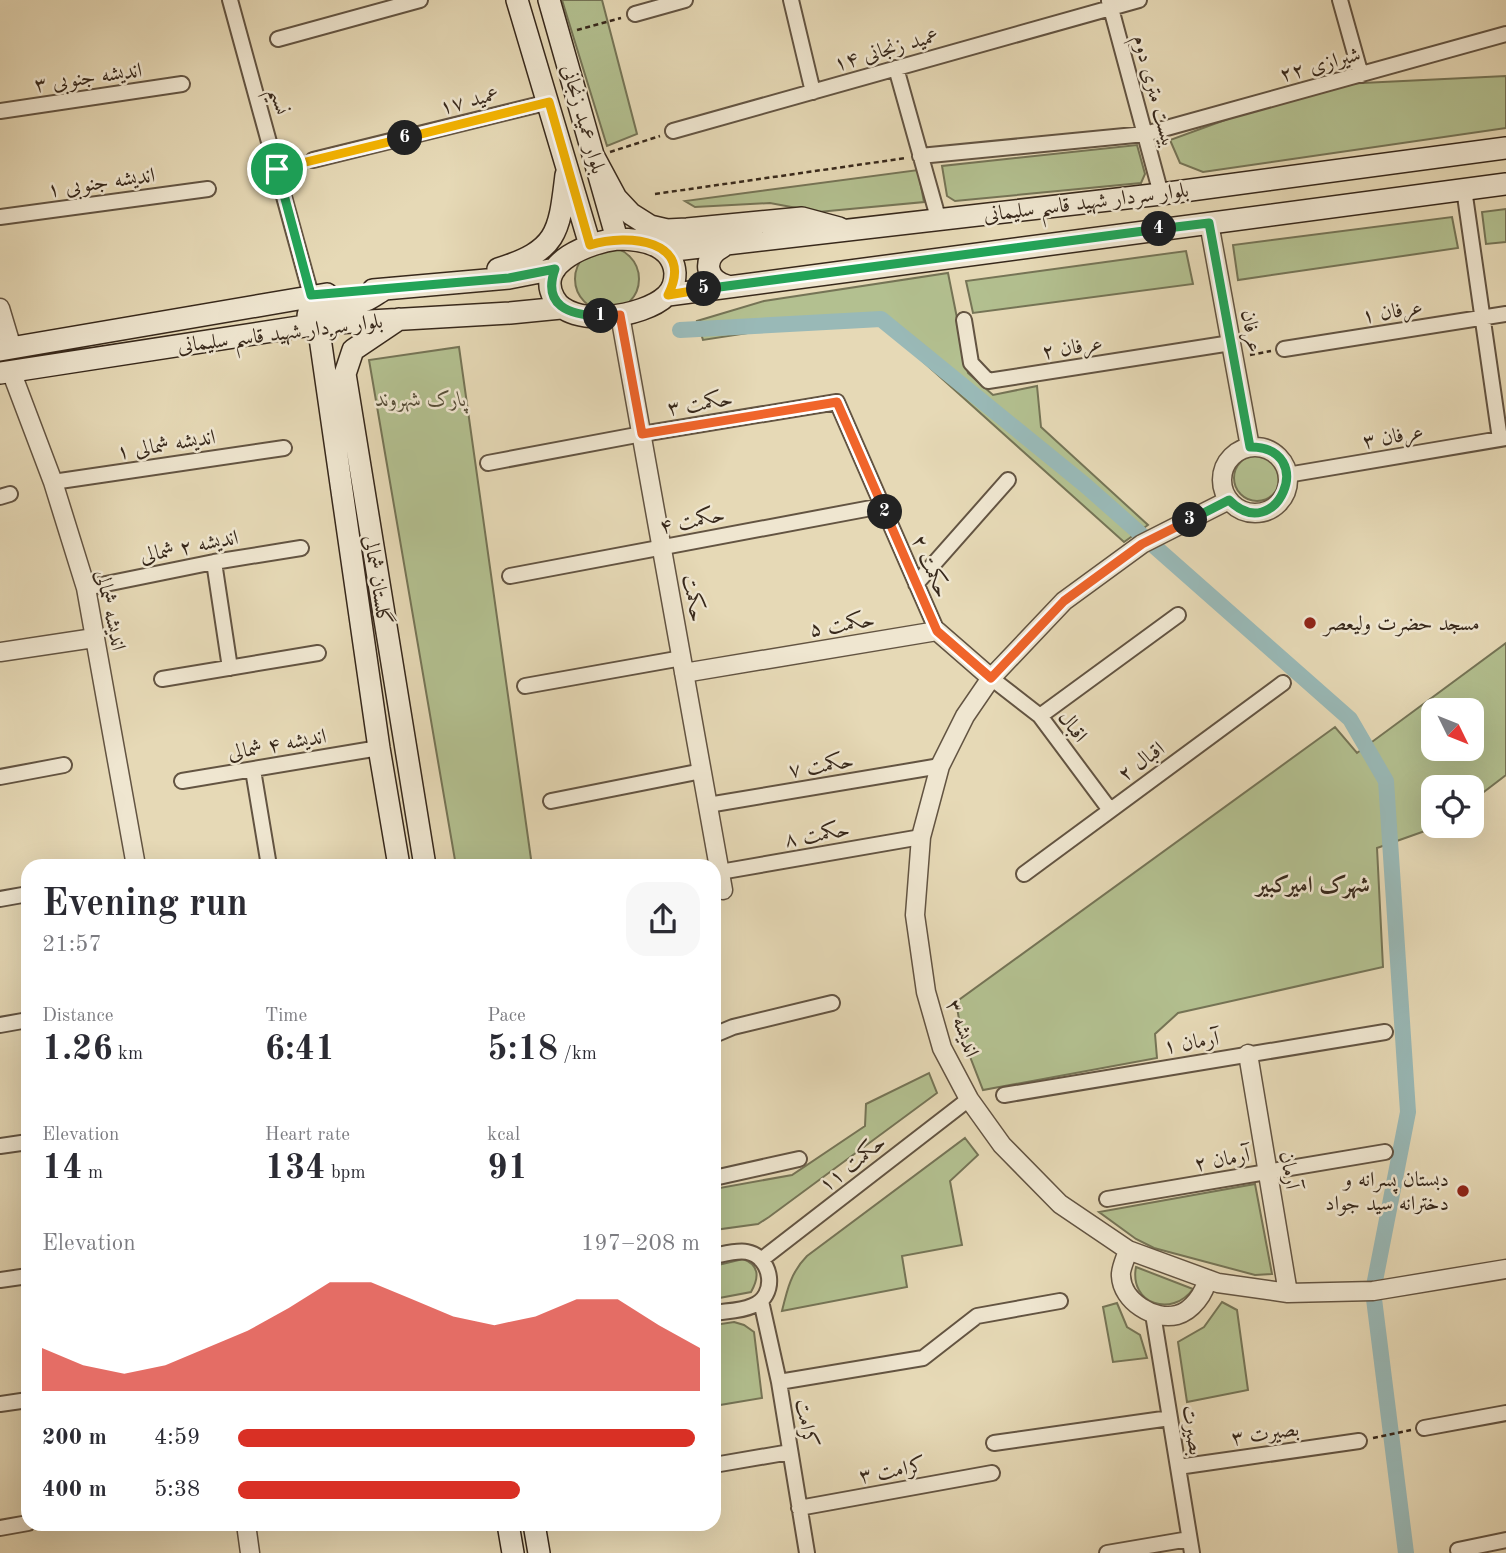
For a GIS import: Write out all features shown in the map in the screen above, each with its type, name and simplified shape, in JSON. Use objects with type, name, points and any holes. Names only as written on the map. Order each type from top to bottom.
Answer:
[{"type":"main road","name":"بلوار عمید زنجانی","points":[[517,0],[590,245]]},
{"type":"main road","name":"بلوار عمید زنجانی","points":[[549,0],[617,239]]},
{"type":"main road","name":"بلوار سردار شهید قاسم سلیمانی","points":[[666,251],[722,247],[1161,194],[1506,148]]},
{"type":"main road","points":[[594,157],[616,198],[631,215],[650,226],[667,230],[802,218],[851,231]]},
{"type":"main road","points":[[454,282],[530,258],[545,247],[556,231],[562,213],[567,166]]},
{"type":"main road","name":"بلوار سردار شهید قاسم سلیمانی","points":[[668,295],[1506,184]]},
{"type":"main road","points":[[581,212],[586,219],[595,221],[603,218],[609,208]]},
{"type":"main road","points":[[617,239],[642,241],[666,251],[675,265],[676,281],[668,295],[646,308],[620,315],[589,316],[561,308],[552,296],[550,282],[555,269],[575,252],[590,245],[617,239]]},
{"type":"main road","points":[[722,247],[709,259],[708,269],[711,277],[727,286]]},
{"type":"main road","name":"بلوار سردار شهید قاسم سلیمانی","points":[[6,349],[311,295],[509,278],[555,269]]},
{"type":"main road","points":[[509,278],[522,291],[522,301],[510,313]]},
{"type":"main road","name":"گلستان شمالی","points":[[386,289],[367,300],[319,304],[310,307],[307,312],[308,319],[318,324],[379,748],[398,859]]},
{"type":"main road","name":"بلوار سردار شهید قاسم سلیمانی","points":[[5,372],[318,324],[561,308]]},
{"type":"main road","name":"گلستان شمالی","points":[[399,319],[353,350],[345,374],[424,859]]},
{"type":"main road","points":[[509,1531],[513,1553]]},
{"type":"main road","points":[[534,1531],[534,1552]]},
{"type":"street","name":"نسیم","points":[[230,0],[311,295]]},
{"type":"street","points":[[278,39],[420,0]]},
{"type":"street","points":[[635,14],[685,0]]},
{"type":"street","points":[[791,0],[813,92]]},
{"type":"street","name":"عمید زنجانی ۱۴","points":[[673,131],[1109,4],[1139,0]]},
{"type":"street","points":[[1340,0],[1361,75]]},
{"type":"street","name":"بیست متری دوم","points":[[1109,4],[1161,194]]},
{"type":"street","name":"شیرازی ۲۲","points":[[920,156],[1145,134],[1506,34]]},
{"type":"street","points":[[896,68],[939,221]]},
{"type":"street","name":"اندیشه جنوبی ۳","points":[[0,111],[182,84]]},
{"type":"street","name":"عمید ۱۷","points":[[313,160],[549,102]]},
{"type":"street","name":"اندیشه جنوبی ۱","points":[[0,217],[208,189]]},
{"type":"street","points":[[1464,189],[1503,438]]},
{"type":"street","name":"عرفان","points":[[1209,223],[1250,447]]},
{"type":"street","points":[[0,308],[6,349]]},
{"type":"street","name":"عرفان ۱","points":[[1284,349],[1506,314]]},
{"type":"street","name":"حکمت","points":[[620,315],[716,859]]},
{"type":"street","name":"عرفان ۲","points":[[964,320],[971,363],[988,381],[1232,350]]},
{"type":"street","name":"اندیشه شمالی","points":[[5,372],[53,482],[86,588],[135,859]]},
{"type":"street","name":"حکمت ۳","points":[[488,463],[837,402]]},
{"type":"street","name":"حکمت ۲","points":[[837,402],[937,631]]},
{"type":"street","name":"عرفان ۳","points":[[1287,475],[1503,438]]},
{"type":"street","points":[[1250,447],[1267,449],[1274,453],[1280,459],[1287,475],[1287,484],[1281,499],[1268,510],[1251,512],[1235,506],[1222,485],[1224,468],[1234,454],[1250,447]]},
{"type":"street","name":"اندیشه شمالی ۱","points":[[53,482],[284,448]]},
{"type":"street","points":[[916,584],[1008,480]]},
{"type":"street","name":"اندیشه ۳","points":[[1229,500],[1142,544],[1064,601],[991,678],[965,716],[940,766],[921,837],[915,915],[926,992],[942,1048],[969,1100],[1002,1145],[1060,1204],[1128,1250],[1218,1283],[1288,1293],[1373,1291],[1506,1269]]},
{"type":"street","name":"حکمت ۴","points":[[510,576],[882,506]]},
{"type":"street","name":"اندیشه ۲ شمالی","points":[[86,588],[214,562],[301,548]]},
{"type":"street","points":[[214,562],[230,668]]},
{"type":"street","points":[[1040,716],[1178,615]]},
{"type":"street","points":[[937,631],[991,678]]},
{"type":"street","name":"حکمت ۵","points":[[525,686],[937,631]]},
{"type":"street","points":[[0,652],[94,638]]},
{"type":"street","points":[[162,679],[317,653]]},
{"type":"street","name":"اقبال","points":[[991,678],[1040,716],[1110,810]]},
{"type":"street","name":"اقبال ۲","points":[[1024,874],[1283,683]]},
{"type":"street","name":"اندیشه ۴ شمالی","points":[[181,781],[379,748]]},
{"type":"street","points":[[0,777],[64,765]]},
{"type":"street","name":"حکمت ۷","points":[[708,805],[940,766]]},
{"type":"street","points":[[253,770],[268,859]]},
{"type":"street","points":[[551,801],[702,771]]},
{"type":"street","name":"حکمت ۸","points":[[721,884],[921,837]]},
{"type":"street","points":[[0,899],[21,895]]},
{"type":"street","points":[[721,1032],[832,1003]]},
{"type":"street","points":[[0,1025],[21,1021]]},
{"type":"street","name":"آرمان ۱","points":[[1004,1095],[1385,1032]]},
{"type":"street","name":"آرمان","points":[[1248,1054],[1288,1293]]},
{"type":"street","name":"حکمت ۱۱","points":[[761,1260],[969,1100]]},
{"type":"street","points":[[0,1146],[21,1143]]},
{"type":"street","name":"آرمان ۲","points":[[1107,1199],[1385,1152]]},
{"type":"street","points":[[721,1176],[799,1159]]},
{"type":"street","points":[[1128,1250],[1120,1275],[1125,1291],[1140,1307],[1153,1314],[1178,1315],[1196,1302],[1206,1288],[1207,1279]]},
{"type":"street","points":[[721,1255],[743,1251],[756,1255],[769,1279],[761,1301],[752,1307],[721,1312]]},
{"type":"street","points":[[0,1280],[21,1277]]},
{"type":"street","name":"کرامت","points":[[761,1301],[779,1382],[807,1553]]},
{"type":"street","points":[[779,1382],[923,1359],[977,1316],[1060,1301]]},
{"type":"street","name":"بصیرت","points":[[1153,1314],[1190,1546]]},
{"type":"street","points":[[0,1404],[21,1401]]},
{"type":"street","points":[[1424,1427],[1506,1413]]},
{"type":"street","points":[[994,1443],[1170,1418]]},
{"type":"street","name":"بصیرت ۳","points":[[1178,1467],[1359,1441]]},
{"type":"street","points":[[721,1464],[790,1452]]},
{"type":"street","name":"کرامت ۳","points":[[799,1508],[992,1473]]},
{"type":"street","points":[[0,1528],[21,1524]]},
{"type":"street","points":[[247,1531],[250,1553]]},
{"type":"street","points":[[1458,1550],[1506,1540]]},
{"type":"street","points":[[1107,1553],[1190,1546]]},
{"type":"path","points":[[560,34],[635,14]]},
{"type":"path","points":[[594,157],[673,131]]},
{"type":"path","points":[[655,194],[920,156]]},
{"type":"path","points":[[1232,350],[1284,349]]},
{"type":"path","points":[[1359,1441],[1424,1427]]},
{"type":"green space","points":[[562,0],[602,0],[637,134],[607,146]]},
{"type":"green space","points":[[1506,76],[1506,128],[1203,172],[1180,163],[1170,140],[1321,85]]},
{"type":"green space","points":[[1137,145],[1145,174],[1141,183],[955,201],[947,196],[942,166]]},
{"type":"green space","points":[[918,170],[924,202],[818,212],[770,203],[695,207],[685,201]]},
{"type":"green space","points":[[1506,209],[1506,242],[1486,244],[1482,212]]},
{"type":"green space","points":[[1452,217],[1458,248],[1238,280],[1233,245]]},
{"type":"green space","points":[[607,247],[625,253],[633,261],[639,279],[633,297],[625,305],[607,311],[589,305],[581,297],[575,279],[581,261],[589,253]]},
{"type":"green space","points":[[1186,251],[1193,284],[973,313],[966,281]]},
{"type":"green space","points":[[948,273],[968,373],[993,395],[1037,386],[1041,427],[1148,525],[1124,542],[870,314],[703,340],[697,321],[764,301]]},
{"type":"green space","name":"پارک شهروند","points":[[459,347],[531,859],[455,859],[369,360]]},
{"type":"green space","points":[[1257,455],[1273,462],[1280,478],[1273,494],[1257,501],[1241,494],[1234,478],[1241,462]]},
{"type":"green space","points":[[1506,643],[1506,775],[1484,792],[1484,775],[1421,775],[1421,832],[1377,848],[1383,967],[1178,1013],[1155,1034],[1157,1058],[983,1090],[962,1036],[956,1002],[1335,727],[1357,753],[1421,706],[1421,761],[1484,761],[1484,698],[1432,698]]},
{"type":"green space","points":[[929,1073],[937,1093],[758,1224],[721,1229],[721,1188],[792,1175],[865,1126],[866,1104]]},
{"type":"green space","points":[[965,1138],[978,1155],[950,1181],[962,1245],[902,1256],[907,1287],[782,1311],[793,1275],[807,1256]]},
{"type":"green space","points":[[1255,1184],[1272,1274],[1255,1275],[1154,1248],[1136,1239],[1099,1212]]},
{"type":"green space","points":[[743,1259],[753,1265],[756,1282],[751,1292],[721,1298],[721,1264]]},
{"type":"green space","points":[[1136,1267],[1193,1289],[1174,1303],[1154,1303],[1145,1298],[1139,1290]]},
{"type":"green space","points":[[1222,1302],[1237,1310],[1248,1390],[1187,1402],[1178,1342],[1204,1327]]},
{"type":"green space","points":[[1117,1303],[1127,1327],[1140,1335],[1147,1358],[1113,1362],[1103,1307]]},
{"type":"green space","points":[[734,1322],[754,1332],[762,1398],[721,1405],[721,1324]]},
{"type":"waterway","points":[[680,330],[881,319],[1085,485],[1350,719],[1386,781],[1408,1112],[1373,1291],[1406,1553]]},
{"type":"place","name":"مسجد حضرت ولیعصر","points":[[1310,623]]},
{"type":"place","name":"دبستان پسرانه و دخترانه سید جواد","points":[[1463,1191]]},
{"type":"district","name":"شهرک امیرکبیر","points":[[1313,884]]},
{"type":"route","points":[[549,102],[590,245],[608,240],[629,239],[653,244],[666,251],[675,265],[676,281],[668,295],[1209,223],[1250,447],[1267,449],[1280,459],[1287,475],[1285,492],[1275,505],[1259,512],[1242,510],[1229,500],[1142,544],[1064,601],[991,678],[937,631],[837,402],[642,434],[620,315],[589,316],[561,308],[552,296],[550,282],[555,269],[509,278],[311,295],[277,169],[549,102]]}]
